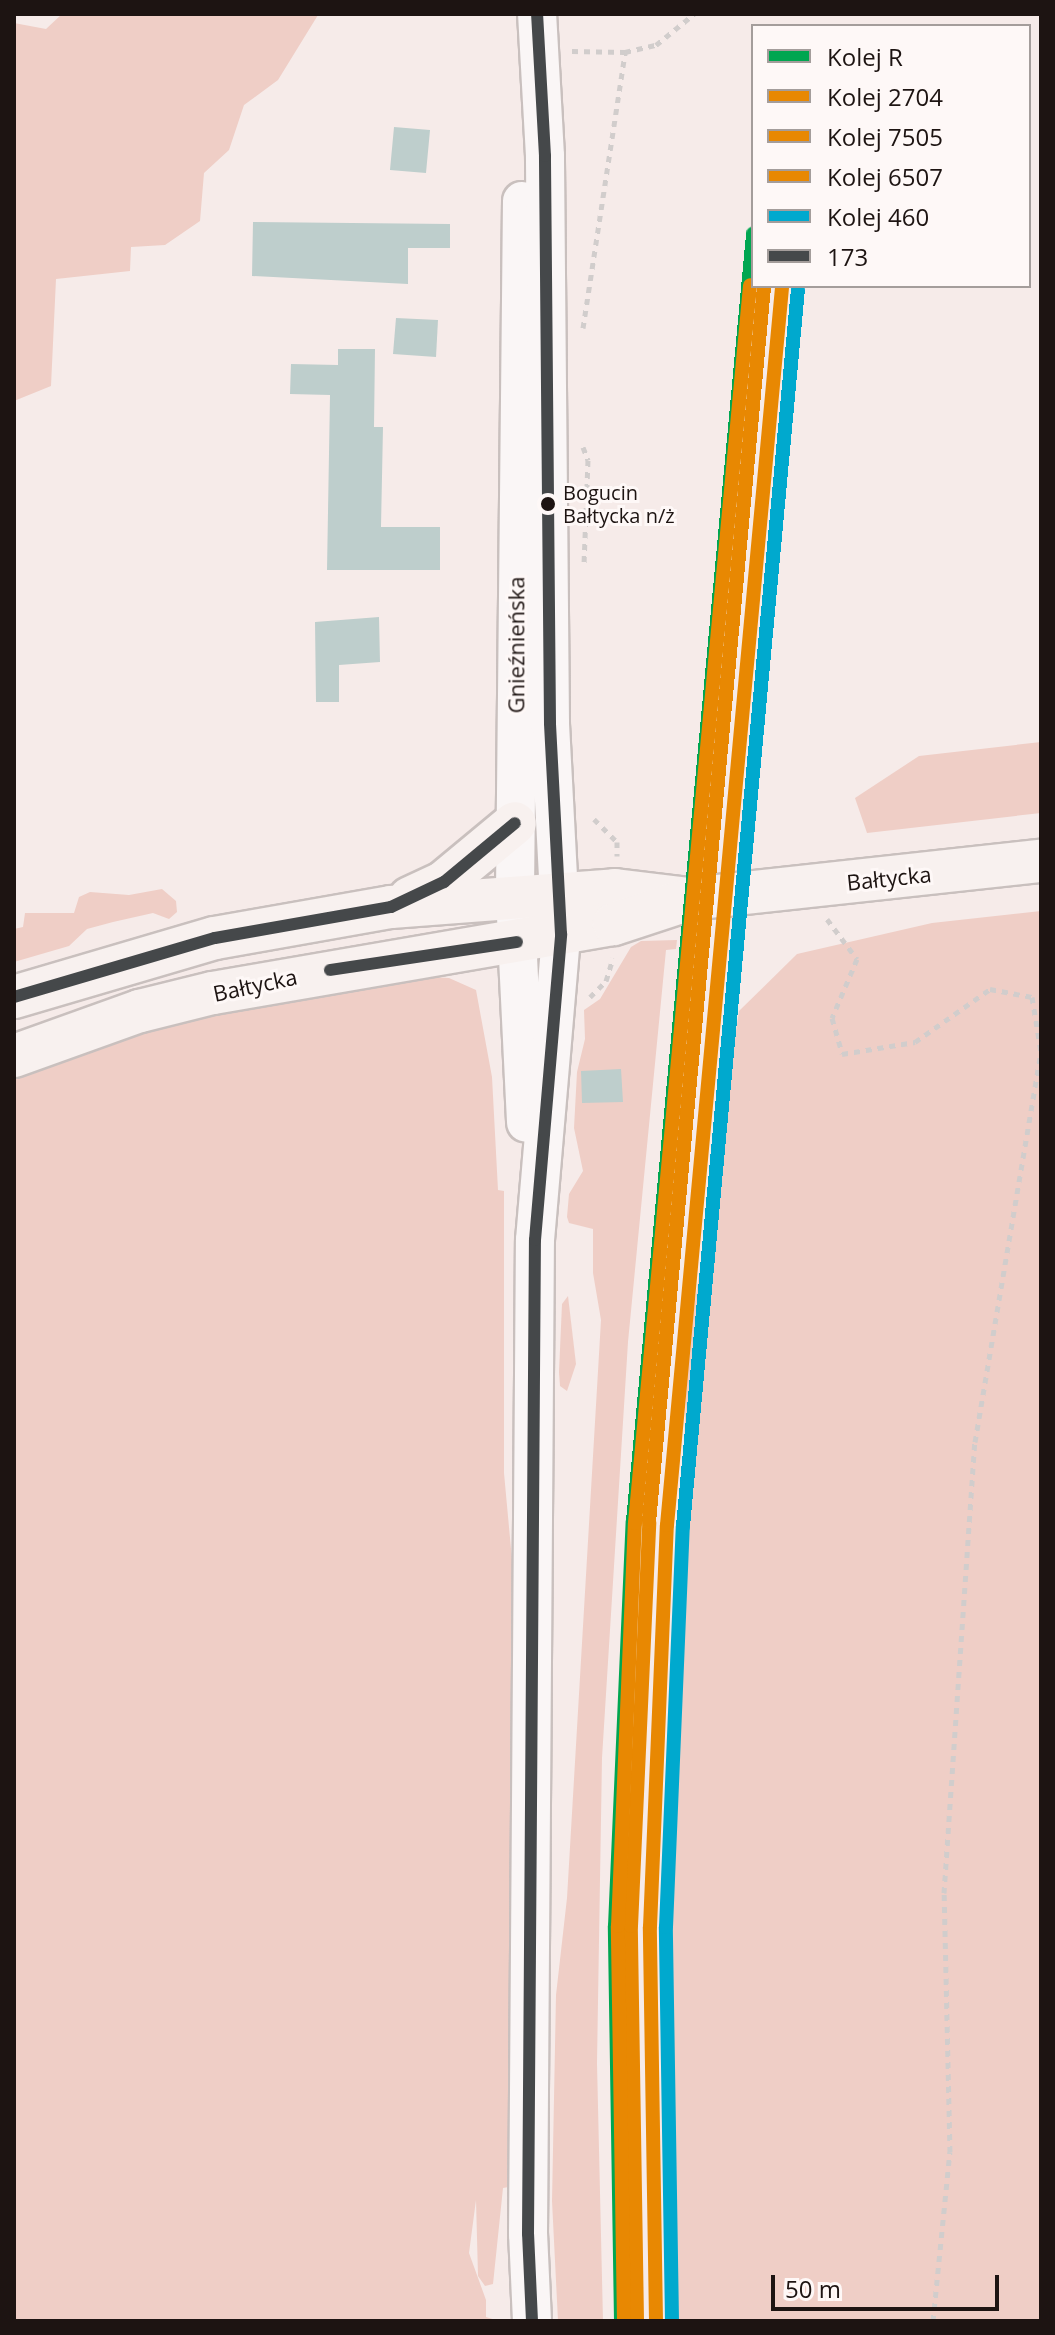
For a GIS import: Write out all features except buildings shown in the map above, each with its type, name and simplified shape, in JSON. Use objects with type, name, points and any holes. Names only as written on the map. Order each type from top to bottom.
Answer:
[{"type":"main road","name":"Gnieźnieńska","points":[[532,2321],[528,2218],[535,1240],[517,942],[515,823],[518,261],[538,32]]},
{"type":"main road","name":"Gnieźnieńska","points":[[535,1240],[561,934],[550,709],[545,156],[538,32]]},
{"type":"main road","points":[[391,907],[444,882],[515,823]]},
{"type":"main road","name":"Bałtycka","points":[[14,1056],[140,1011],[213,993],[614,924],[689,899],[1041,861]]},
{"type":"main road","name":"Bałtycka","points":[[14,997],[200,942],[391,907],[615,890],[689,899]]},
{"type":"path","points":[[538,32],[625,52],[656,45],[694,14]]},
{"type":"path","points":[[581,337],[625,52]]},
{"type":"path","points":[[594,819],[617,842]]},
{"type":"path","points":[[818,907],[857,959],[832,1018],[842,1054],[915,1042],[990,989],[1032,997],[1041,1052],[975,1442],[944,1893],[950,2152],[933,2321]]},
{"type":"path","points":[[589,998],[606,981],[613,957]]},
{"type":"shaded area","points":[[62,14],[318,15],[278,80],[244,105],[229,150],[204,173],[200,221],[165,245],[131,247],[130,271],[56,279],[51,386],[14,401],[14,23],[46,29]]},
{"type":"shaded area","points":[[1041,742],[1041,813],[867,833],[855,798],[919,756]]},
{"type":"shaded area","points":[[162,889],[176,901],[177,912],[169,919],[153,913],[87,929],[69,946],[14,962],[14,929],[23,927],[25,913],[74,913],[79,897],[90,892],[129,895]]},
{"type":"shaded area","points":[[1041,911],[1041,2321],[672,2321],[664,1924],[688,1348],[739,1011],[797,954],[932,923]]},
{"type":"shaded area","points":[[677,940],[676,949],[666,950],[628,1342],[602,1758],[597,2063],[603,2321],[558,2321],[552,2201],[556,1995],[567,1898],[601,1320],[593,1273],[593,1229],[569,1223],[567,1217],[569,1194],[583,1171],[574,1128],[577,1072],[585,1039],[584,1010],[600,999],[631,947],[641,941]]},
{"type":"shaded area","points":[[412,976],[449,978],[476,990],[492,1077],[498,1190],[504,1191],[504,1473],[515,1592],[514,2186],[503,2188],[493,2284],[485,2286],[478,2276],[476,2200],[469,2253],[486,2300],[486,2317],[499,2321],[14,2321],[14,1075],[180,1017]]},
{"type":"shaded area","points":[[568,1296],[576,1364],[567,1391],[560,1386],[559,1372],[562,1304]]},
{"type":"rail line","name":"R","points":[[621,2321],[615,1926],[633,1521],[751,255]]},
{"type":"rail line","name":"6507","points":[[624,2321],[618,1926],[635,1523],[750,285]]},
{"type":"rail line","name":"2704","points":[[637,2321],[631,1926],[649,1522],[764,288]]},
{"type":"rail line","name":"7505","points":[[656,2321],[650,1927],[667,1525],[782,288]]},
{"type":"rail line","name":"460","points":[[672,2321],[666,1927],[683,1526],[798,289]]},
{"type":"transit line","name":"173","points":[[532,2321],[528,2234],[535,1240],[561,934],[550,723],[545,156],[537,14]]},
{"type":"transit line","name":"173","points":[[14,997],[215,938],[391,907],[444,882],[515,823]]},
{"type":"transit line","name":"173","points":[[330,970],[517,942]]},
{"type":"place","name":"Bogucin Bałtycka n/ż","points":[[548,504]]}]
